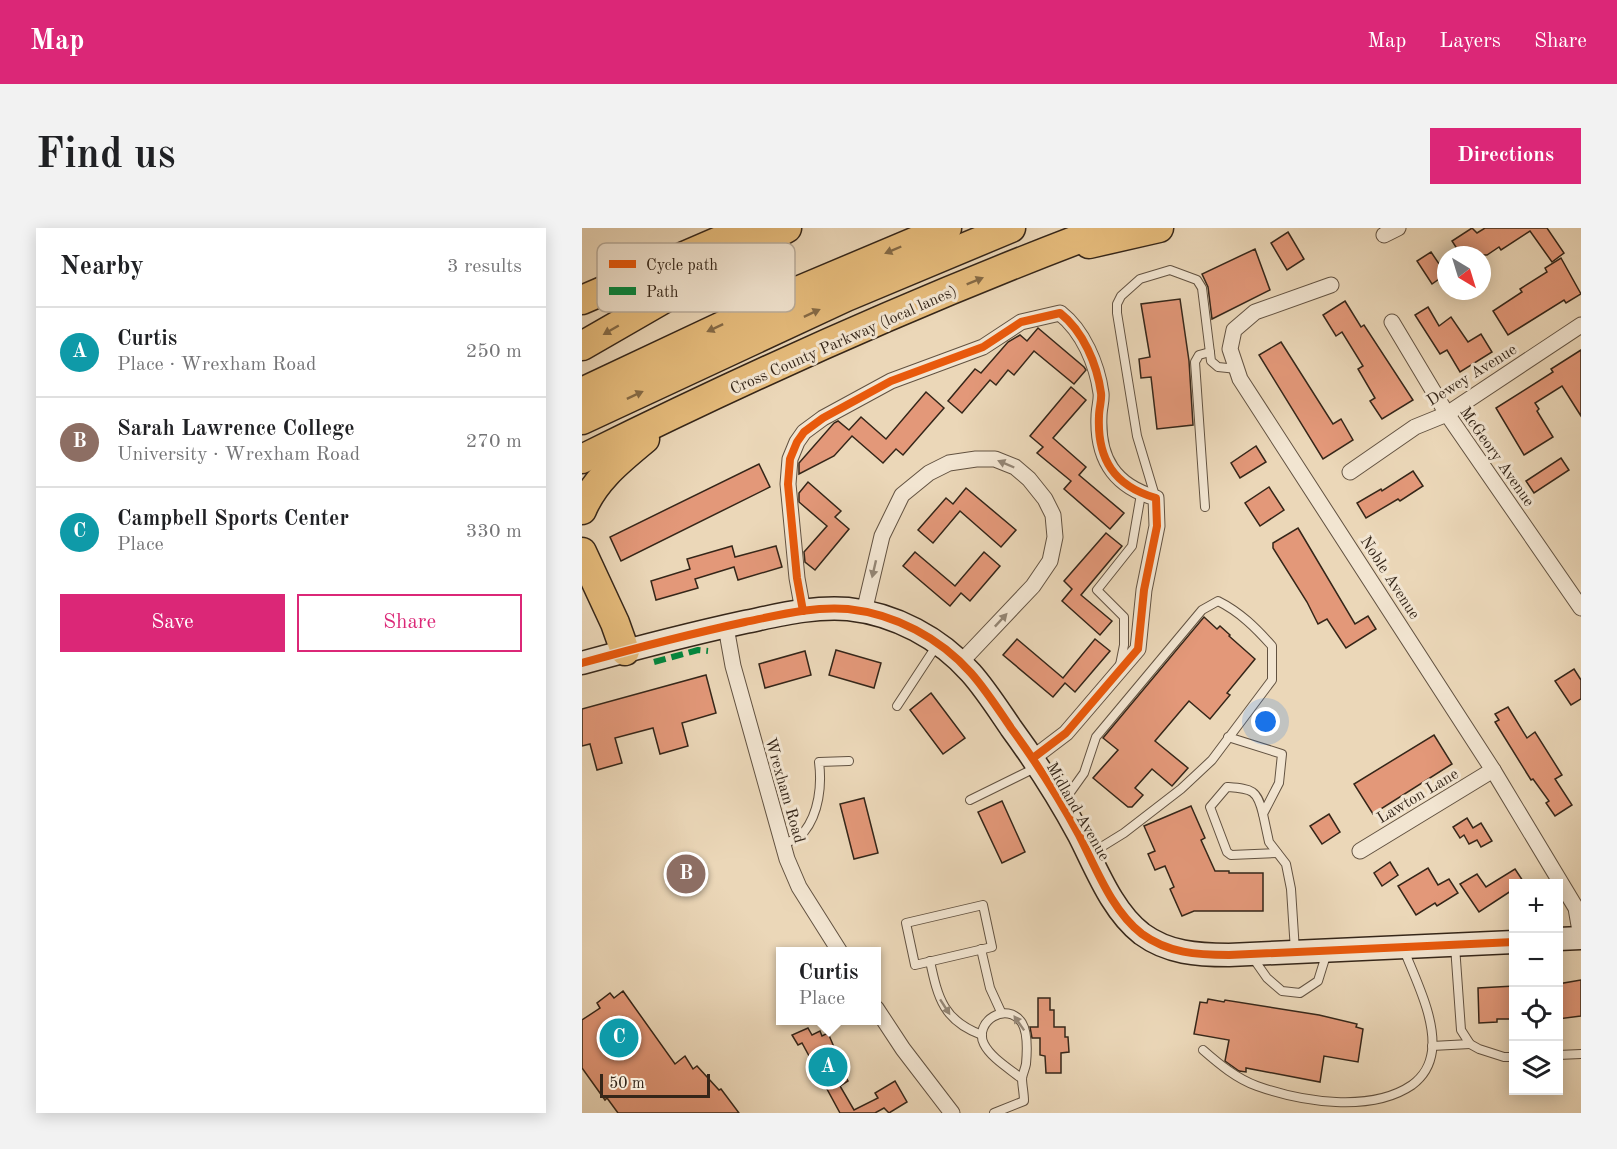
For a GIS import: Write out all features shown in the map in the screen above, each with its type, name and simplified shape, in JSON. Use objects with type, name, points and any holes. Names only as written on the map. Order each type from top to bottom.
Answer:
[{"type":"highway","points":[[714,243],[749,228]]},
{"type":"highway","points":[[762,243],[788,228]]},
{"type":"highway","points":[[795,292],[947,228]]},
{"type":"highway","points":[[582,420],[846,297],[1011,228]]},
{"type":"highway","name":"Cross County Parkway (local lanes)","points":[[582,459],[939,296],[1108,228]]},
{"type":"highway","points":[[1040,255],[1159,228]]},
{"type":"highway","points":[[582,300],[597,294]]},
{"type":"highway","points":[[582,346],[641,312]]},
{"type":"highway","points":[[582,392],[752,312]]},
{"type":"highway","points":[[582,510],[592,488],[600,478],[672,416]]},
{"type":"highway","points":[[582,552],[615,623],[598,657]]},
{"type":"highway","points":[[582,587],[594,614],[598,657]]},
{"type":"street","name":"Noble Avenue","points":[[1331,285],[1256,312],[1234,330],[1230,349],[1237,369],[1249,394],[1324,506],[1493,770],[1576,908],[1581,937]]},
{"type":"street","points":[[803,611],[797,578],[788,484],[790,459],[804,432],[823,418],[891,381],[983,347],[1021,322],[1060,313],[1071,321],[1093,360],[1101,395],[1099,417],[1102,455],[1124,485],[1149,496],[1157,526],[1144,590],[1138,649],[1066,733],[1036,762]]},
{"type":"street","name":"McGeory Avenue","points":[[1392,322],[1447,414],[1581,608]]},
{"type":"street","name":"Dewey Avenue","points":[[1350,472],[1415,427],[1447,414],[1581,325]]},
{"type":"street","points":[[864,612],[882,536],[902,495],[929,473],[949,463],[995,459],[1015,467],[1029,479],[1045,499],[1053,515],[1055,537],[1050,561],[1033,586],[960,662]]},
{"type":"street","name":"Midland Avenue","points":[[598,657],[803,611],[833,608],[893,619],[938,644],[960,662],[979,683],[1036,762],[1125,918],[1155,943],[1174,950],[1200,954],[1251,954],[1509,942]]},
{"type":"street","name":"Wrexham Road","points":[[726,627],[733,666],[783,844],[799,887],[837,947]]},
{"type":"street","name":"Lawton Lane","points":[[1360,851],[1493,770]]},
{"type":"street","points":[[1563,939],[1581,937]]},
{"type":"street","points":[[881,1016],[903,1050],[952,1113]]},
{"type":"lane","points":[[1118,673],[1124,645],[1125,617],[1097,590],[1132,546],[1149,496],[1117,313],[1117,304],[1121,296],[1140,279],[1170,270],[1197,280],[1202,288],[1211,360],[1218,367],[1237,369]]},
{"type":"lane","points":[[1205,507],[1195,362],[1199,355],[1210,352]]},
{"type":"lane","points":[[1062,804],[1084,773],[1096,737],[1202,610],[1218,601],[1243,616],[1272,646],[1272,680],[1212,760],[1182,789],[1124,833],[1089,854]]},
{"type":"lane","points":[[897,706],[938,644]]},
{"type":"lane","points":[[1228,737],[1282,754],[1279,783],[1263,814]]},
{"type":"lane","points":[[783,844],[803,834],[817,807],[821,776],[819,762],[849,761]]},
{"type":"lane","points":[[970,800],[1036,762]]},
{"type":"lane","points":[[1277,853],[1231,855],[1225,848],[1210,807],[1227,787],[1249,789],[1259,798],[1269,842],[1287,864],[1295,952]]},
{"type":"lane","points":[[983,905],[992,947],[981,950],[915,965],[906,923],[983,905]]},
{"type":"lane","points":[[1455,945],[1461,1030],[1470,1044]]},
{"type":"lane","points":[[1203,1050],[1223,1066],[1255,1085],[1292,1096],[1353,1105],[1371,1104],[1404,1091],[1426,1072],[1432,1046],[1422,994],[1403,947]]},
{"type":"lane","points":[[981,950],[990,988],[1001,1012]]},
{"type":"lane","points":[[1251,954],[1267,978],[1282,991],[1300,993],[1318,981],[1327,951]]},
{"type":"lane","points":[[930,961],[939,998],[948,1014],[966,1029],[982,1035]]},
{"type":"lane","points":[[994,1113],[1024,1101],[1022,1079],[1026,1064],[1026,1034],[1022,1022],[1012,1014],[1001,1012],[993,1016],[982,1030],[983,1042],[1022,1079]]},
{"type":"lane","points":[[1432,1046],[1470,1044],[1490,1053],[1509,1056]]},
{"type":"lane","points":[[1563,1055],[1581,1054]]},
{"type":"building","points":[[1472,228],[1477,233],[1485,228],[1547,228],[1564,253],[1552,262],[1530,231],[1501,250],[1499,247],[1491,252],[1491,246],[1455,246],[1452,241]]},
{"type":"building","points":[[1288,232],[1304,259],[1287,270],[1271,243]]},
{"type":"building","points":[[1255,249],[1270,290],[1212,319],[1208,287],[1202,274]]},
{"type":"building","points":[[1431,252],[1437,261],[1437,280],[1432,284],[1417,261]]},
{"type":"building","points":[[1561,258],[1581,294],[1566,303],[1564,300],[1508,335],[1493,311],[1522,292],[1520,289],[1547,272],[1545,268]]},
{"type":"building","points":[[1180,299],[1189,361],[1193,425],[1157,429],[1151,377],[1141,378],[1139,359],[1150,357],[1141,304]]},
{"type":"building","points":[[1345,301],[1361,327],[1364,325],[1413,400],[1382,419],[1370,401],[1375,398],[1358,369],[1363,366],[1342,332],[1336,336],[1323,315]]},
{"type":"building","points":[[1428,307],[1439,326],[1451,317],[1468,342],[1481,334],[1492,352],[1460,372],[1447,350],[1440,354],[1415,315]]},
{"type":"building","points":[[1038,328],[1086,370],[1074,384],[1034,351],[1014,375],[1008,370],[996,385],[990,380],[962,413],[948,401],[975,369],[981,373],[1008,342],[1020,335],[1027,341]]},
{"type":"building","points":[[1281,342],[1333,424],[1341,419],[1353,440],[1323,459],[1259,355]]},
{"type":"building","points":[[1581,350],[1581,416],[1562,386],[1535,403],[1539,409],[1537,411],[1553,437],[1524,455],[1496,408],[1553,372],[1551,369]]},
{"type":"building","points":[[1071,387],[1086,400],[1053,438],[1086,467],[1079,475],[1124,513],[1110,529],[1064,489],[1071,481],[1037,453],[1043,447],[1030,436]]},
{"type":"building","points":[[926,392],[944,408],[903,455],[896,449],[883,463],[852,436],[834,456],[799,474],[799,463],[834,423],[838,421],[849,430],[861,417],[886,439]]},
{"type":"building","points":[[1256,446],[1266,462],[1240,478],[1231,463]]},
{"type":"building","points":[[1561,458],[1569,470],[1534,493],[1526,481]]},
{"type":"building","points":[[759,464],[770,487],[621,561],[610,537]]},
{"type":"building","points":[[1413,471],[1423,486],[1400,501],[1398,499],[1366,518],[1357,503],[1381,489],[1382,491]]},
{"type":"building","points":[[808,482],[841,511],[835,517],[849,529],[815,570],[805,562],[804,552],[827,526],[799,502],[799,493]]},
{"type":"building","points":[[1269,487],[1284,510],[1260,526],[1245,503]]},
{"type":"building","points":[[966,488],[1016,530],[1001,547],[960,511],[933,543],[918,530],[946,498],[953,504]]},
{"type":"building","points":[[1298,528],[1355,624],[1368,616],[1376,629],[1346,648],[1327,619],[1318,624],[1273,548],[1273,543]]},
{"type":"building","points":[[1106,533],[1122,546],[1081,595],[1112,621],[1100,635],[1062,601],[1072,589],[1064,581]]},
{"type":"building","points":[[732,546],[735,557],[776,546],[782,567],[738,580],[734,567],[695,579],[698,588],[656,600],[651,581],[690,569],[687,559]]},
{"type":"building","points":[[915,552],[955,586],[984,552],[1000,566],[970,601],[961,593],[950,606],[903,566]]},
{"type":"building","points":[[1204,617],[1217,629],[1220,626],[1255,659],[1227,693],[1230,695],[1210,719],[1189,701],[1155,741],[1188,768],[1172,786],[1152,769],[1135,788],[1143,795],[1132,807],[1128,807],[1093,778],[1118,750],[1103,738]]},
{"type":"building","points":[[1017,639],[1063,678],[1095,639],[1110,651],[1075,692],[1065,683],[1053,697],[1003,655]]},
{"type":"building","points":[[836,650],[881,663],[874,688],[829,675]]},
{"type":"building","points":[[805,651],[811,675],[765,688],[759,664]]},
{"type":"building","points":[[1574,669],[1581,680],[1581,699],[1571,705],[1555,681]]},
{"type":"building","points":[[706,675],[716,713],[682,723],[688,746],[660,754],[653,728],[615,738],[622,763],[597,770],[590,744],[582,746],[582,709]]},
{"type":"building","points":[[931,693],[965,738],[943,754],[910,710]]},
{"type":"building","points":[[1508,707],[1527,738],[1535,732],[1562,775],[1555,779],[1572,805],[1555,816],[1546,803],[1549,801],[1533,779],[1531,780],[1495,722],[1499,720],[1495,714]]},
{"type":"building","points":[[1434,735],[1452,764],[1373,814],[1354,784]]},
{"type":"building","points":[[864,798],[878,853],[854,859],[840,804]]},
{"type":"building","points":[[1002,801],[1025,852],[1002,863],[978,812]]},
{"type":"building","points":[[1191,806],[1205,838],[1201,840],[1215,871],[1263,873],[1263,911],[1194,911],[1182,916],[1170,889],[1174,887],[1165,866],[1155,870],[1148,854],[1155,851],[1144,826]]},
{"type":"building","points":[[1329,814],[1340,832],[1322,844],[1310,826]]},
{"type":"building","points":[[1467,818],[1473,828],[1481,823],[1492,841],[1481,847],[1477,840],[1469,844],[1464,835],[1460,838],[1453,827]]},
{"type":"building","points":[[1390,862],[1398,875],[1382,886],[1374,873]]},
{"type":"building","points":[[1428,868],[1438,885],[1449,879],[1458,893],[1437,906],[1435,903],[1416,915],[1398,886]]},
{"type":"building","points":[[1515,869],[1522,879],[1509,879],[1509,892],[1479,912],[1460,884],[1477,874],[1486,887]]},
{"type":"building","points":[[1581,980],[1581,1016],[1563,1018],[1563,983]]},
{"type":"building","points":[[1509,986],[1509,1019],[1479,1023],[1478,988]]},
{"type":"building","points":[[623,991],[675,1064],[685,1056],[693,1069],[697,1066],[719,1090],[721,1089],[739,1113],[618,1113],[607,1098],[605,1100],[582,1068],[582,1020],[600,1008],[597,1003],[610,993],[614,998]]},
{"type":"building","points":[[1038,998],[1050,998],[1050,1010],[1054,1010],[1054,1027],[1065,1027],[1069,1052],[1061,1053],[1061,1073],[1046,1073],[1045,1056],[1040,1055],[1040,1038],[1032,1038],[1030,1027],[1038,1027]]},
{"type":"building","points":[[1208,999],[1319,1015],[1357,1024],[1356,1027],[1363,1029],[1358,1062],[1324,1056],[1320,1082],[1246,1068],[1246,1072],[1239,1071],[1225,1061],[1229,1040],[1194,1034],[1200,1002],[1207,1003]]},
{"type":"building","points":[[808,1028],[812,1035],[820,1031],[822,1036],[828,1033],[834,1047],[831,1048],[848,1081],[840,1086],[854,1110],[878,1098],[875,1093],[895,1081],[907,1102],[889,1113],[884,1108],[875,1113],[840,1113],[802,1043],[798,1045],[792,1035]]},
{"type":"marked path","points":[[654,662],[698,650],[708,651]]},
{"type":"cycle path","points":[[803,611],[797,578],[788,484],[790,459],[804,432],[823,418],[891,381],[983,347],[1021,322],[1060,313],[1076,329],[1088,349],[1096,371],[1101,396],[1099,431],[1105,458],[1111,469],[1129,486],[1156,498],[1157,526],[1144,590],[1138,649],[1066,733],[1033,758]]},
{"type":"cycle path","points":[[582,663],[704,631],[796,612],[835,608],[883,616],[931,639],[959,660],[976,679],[1055,794],[1113,901],[1131,924],[1152,940],[1183,952],[1229,955],[1509,942]]},
{"type":"place","name":"Sarah Lawrence College","points":[[686,874]]},
{"type":"place","name":"Campbell Sports Center","points":[[619,1038]]},
{"type":"place","name":"Curtis","points":[[828,1067]]}]
